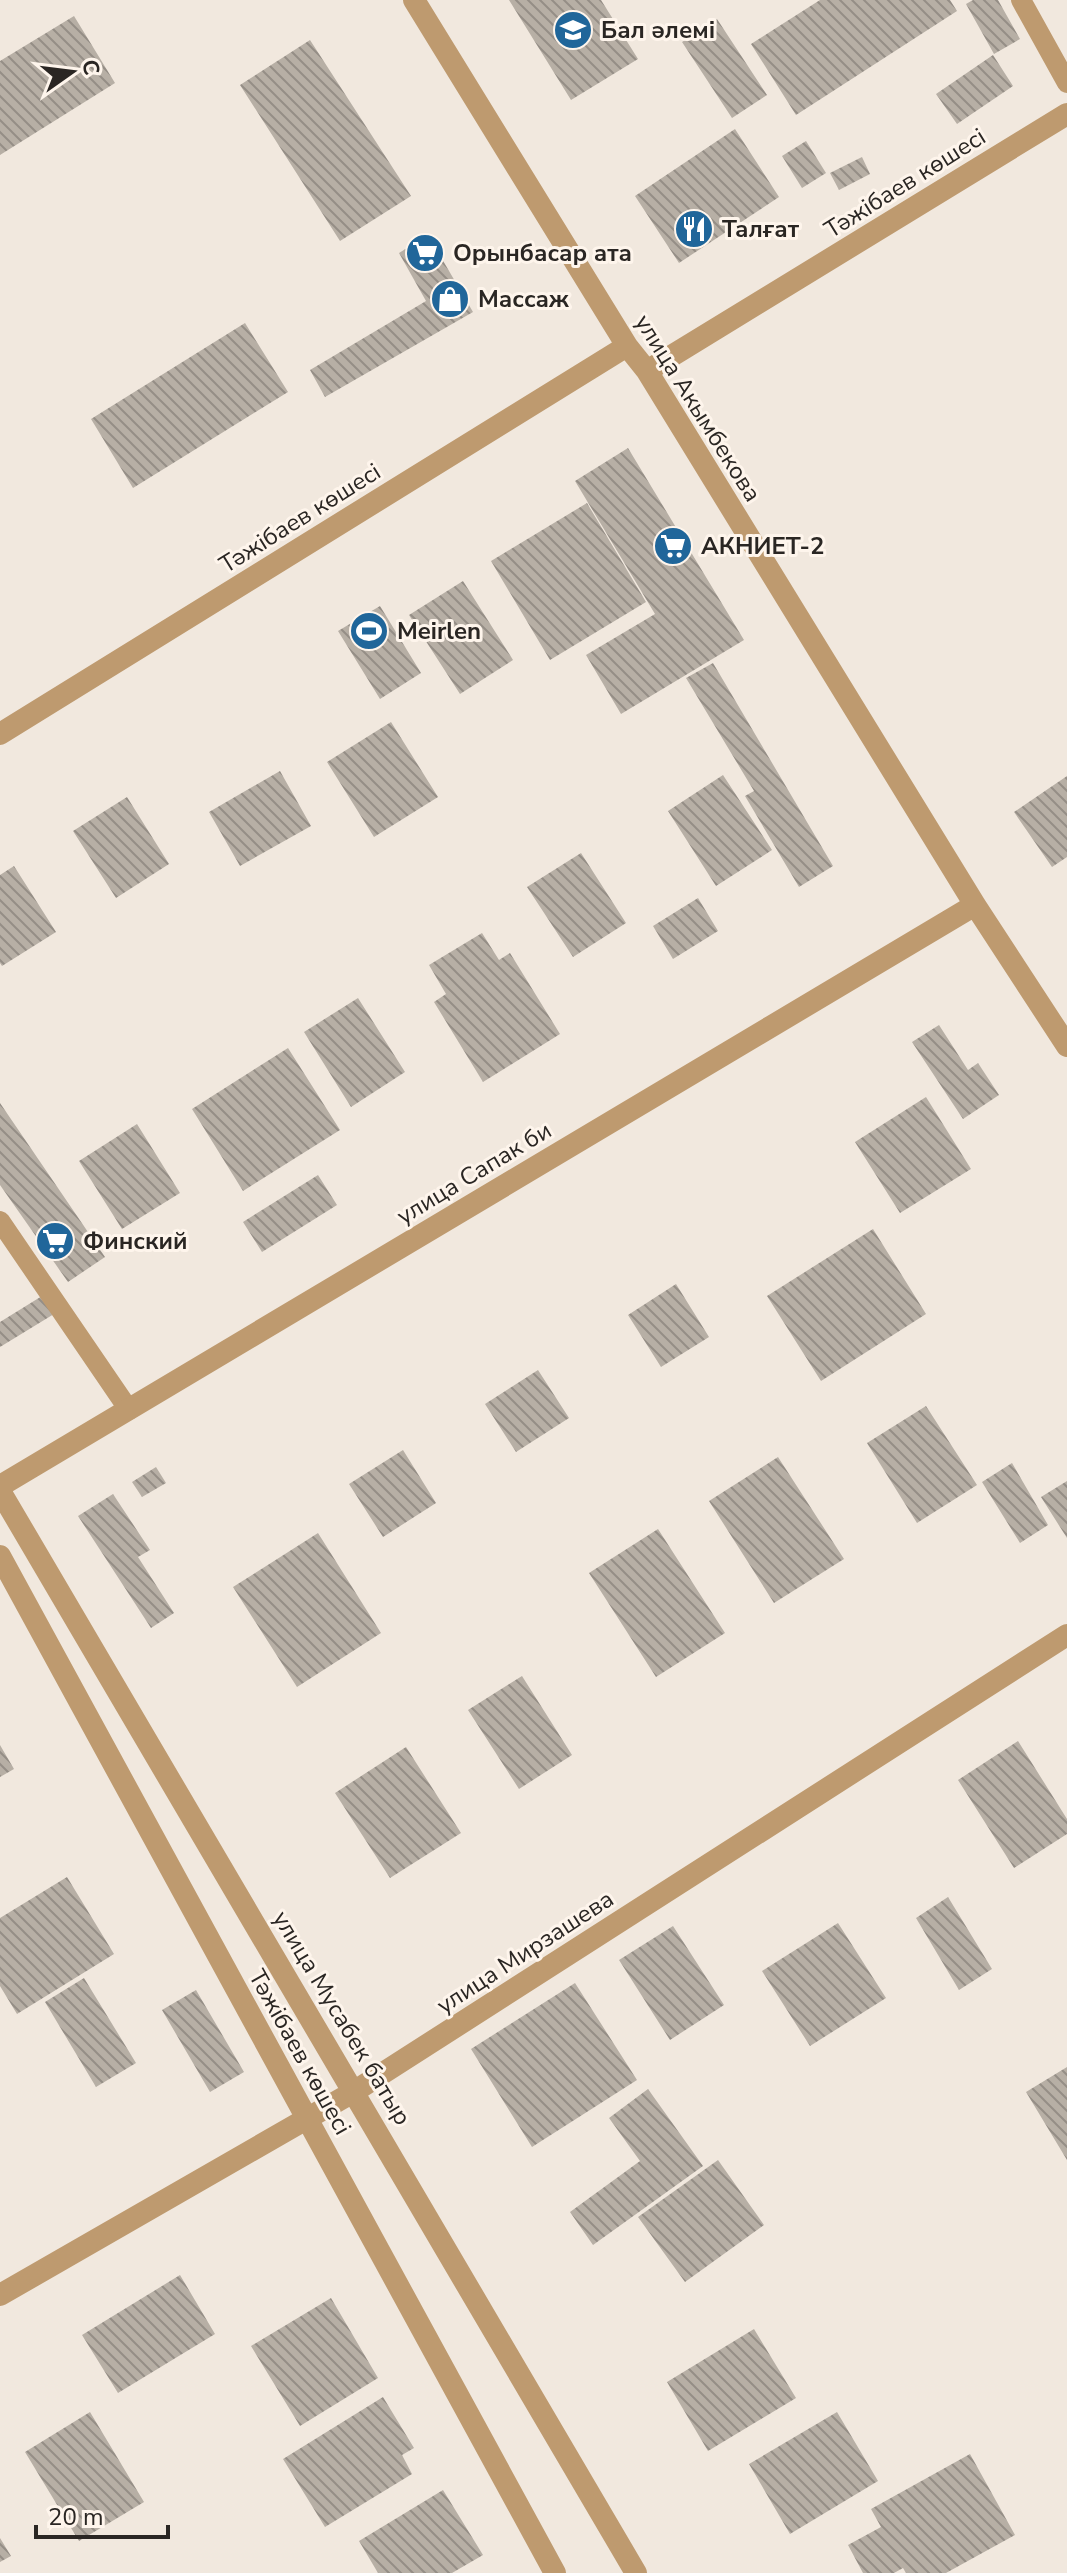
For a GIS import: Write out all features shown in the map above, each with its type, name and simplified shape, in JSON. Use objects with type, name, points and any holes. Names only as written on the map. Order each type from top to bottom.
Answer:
[{"type":"street","name":"улица Акымбекова","points":[[414,0],[627,346],[647,371],[975,905],[1067,1046]]},
{"type":"street","name":"Тәжібаев көшесі","points":[[647,371],[1067,114]]},
{"type":"street","name":"Тәжібаев көшесі","points":[[0,734],[627,346]]},
{"type":"street","name":"улица Сапак би","points":[[0,1488],[975,905]]},
{"type":"street","name":"улица Мусабек батыр","points":[[0,1488],[636,2573]]},
{"type":"street","name":"Тәжібаев көшесі","points":[[0,1556],[555,2573]]},
{"type":"street","name":"улица Мирзашева","points":[[0,2295],[355,2091],[1067,1635]]},
{"type":"lane","points":[[1021,0],[1067,83]]},
{"type":"lane","points":[[0,1221],[129,1410]]},
{"type":"building","name":"Бал әлемі","points":[[509,0],[601,0],[638,59],[571,100]]},
{"type":"building","points":[[820,0],[950,0],[957,11],[796,115],[751,44]]},
{"type":"building","points":[[973,0],[998,0],[1020,39],[994,54],[966,4]]},
{"type":"building","points":[[74,16],[115,83],[0,155],[0,61]]},
{"type":"building","points":[[717,19],[767,95],[732,118],[682,42]]},
{"type":"building","points":[[310,40],[411,196],[340,241],[240,85]]},
{"type":"building","points":[[993,55],[1013,86],[957,124],[936,94]]},
{"type":"building","points":[[735,129],[779,197],[679,263],[635,196]]},
{"type":"building","points":[[806,141],[826,173],[802,188],[782,156]]},
{"type":"building","points":[[862,157],[870,174],[839,190],[830,173]]},
{"type":"building","points":[[428,235],[473,312],[325,397],[310,370],[426,301],[399,253]]},
{"type":"building","points":[[245,323],[288,392],[133,488],[91,419]]},
{"type":"building","points":[[628,448],[744,640],[621,714],[586,655],[655,614],[575,481]]},
{"type":"building","points":[[587,503],[646,602],[550,660],[491,561]]},
{"type":"building","points":[[463,581],[513,660],[460,694],[409,615]]},
{"type":"building","points":[[380,606],[421,673],[380,699],[338,631]]},
{"type":"building","points":[[713,663],[833,866],[799,887],[745,796],[754,791],[686,678]]},
{"type":"building","points":[[391,722],[438,797],[374,837],[327,762]]},
{"type":"building","points":[[280,771],[311,826],[240,866],[209,812]]},
{"type":"building","points":[[723,775],[772,850],[716,886],[668,811]]},
{"type":"building","points":[[1067,776],[1067,857],[1052,867],[1014,812]]},
{"type":"building","points":[[127,797],[169,864],[116,898],[73,831]]},
{"type":"building","points":[[581,853],[626,923],[573,957],[527,887]]},
{"type":"building","points":[[14,866],[56,932],[2,966],[0,875]]},
{"type":"building","points":[[698,898],[718,931],[673,959],[653,926]]},
{"type":"building","points":[[482,933],[499,960],[510,953],[560,1034],[483,1082],[434,1002],[446,994],[429,965]]},
{"type":"building","points":[[358,998],[405,1072],[351,1107],[304,1032]]},
{"type":"building","points":[[939,1025],[968,1070],[978,1063],[999,1095],[963,1119],[912,1042]]},
{"type":"building","points":[[288,1048],[340,1130],[243,1191],[192,1109]]},
{"type":"building","points":[[926,1097],[971,1169],[900,1213],[855,1142]]},
{"type":"building","points":[[0,1103],[105,1257],[68,1282],[0,1185]]},
{"type":"building","points":[[137,1124],[180,1193],[122,1229],[79,1161]]},
{"type":"building","points":[[318,1175],[337,1205],[262,1252],[243,1222]]},
{"type":"building","points":[[873,1229],[926,1314],[821,1381],[767,1296]]},
{"type":"building","points":[[676,1284],[709,1337],[661,1367],[628,1315]]},
{"type":"building","points":[[42,1296],[54,1314],[0,1347],[0,1322]]},
{"type":"building","points":[[538,1370],[569,1418],[516,1452],[485,1404]]},
{"type":"building","points":[[926,1406],[977,1485],[917,1523],[867,1443]]},
{"type":"building","points":[[403,1450],[436,1503],[383,1537],[349,1484]]},
{"type":"building","points":[[778,1457],[844,1559],[774,1603],[709,1501]]},
{"type":"building","points":[[1012,1463],[1048,1525],[1020,1543],[982,1482]]},
{"type":"building","points":[[156,1467],[166,1483],[142,1497],[132,1482]]},
{"type":"building","points":[[1067,1481],[1067,1538],[1041,1497]]},
{"type":"building","points":[[113,1494],[150,1550],[138,1557],[174,1613],[151,1628],[78,1516]]},
{"type":"building","points":[[658,1529],[725,1633],[656,1677],[589,1573]]},
{"type":"building","points":[[318,1533],[381,1633],[297,1687],[233,1587]]},
{"type":"building","points":[[522,1676],[572,1755],[519,1789],[468,1710]]},
{"type":"building","points":[[1018,1741],[1067,1819],[1067,1834],[1014,1868],[958,1780]]},
{"type":"building","points":[[0,1745],[14,1769],[0,1777]]},
{"type":"building","points":[[406,1747],[461,1833],[390,1878],[335,1793]]},
{"type":"building","points":[[67,1877],[114,1954],[17,2014],[0,1986],[0,1918]]},
{"type":"building","points":[[948,1897],[992,1969],[959,1990],[916,1918]]},
{"type":"building","points":[[838,1923],[886,1998],[810,2046],[762,1971]]},
{"type":"building","points":[[673,1926],[724,2005],[670,2040],[619,1960]]},
{"type":"building","points":[[84,1978],[136,2063],[96,2087],[45,2002]]},
{"type":"building","points":[[575,1983],[637,2080],[532,2147],[471,2049]]},
{"type":"building","points":[[196,1990],[244,2072],[210,2092],[162,2010]]},
{"type":"building","points":[[1067,2067],[1067,2160],[1026,2092]]},
{"type":"building","points":[[648,2089],[703,2166],[593,2245],[570,2212],[640,2161],[609,2118]]},
{"type":"building","points":[[718,2160],[764,2225],[685,2282],[638,2217]]},
{"type":"building","points":[[180,2275],[215,2334],[118,2393],[82,2335]]},
{"type":"building","points":[[331,2298],[378,2378],[300,2426],[251,2346]]},
{"type":"building","points":[[754,2329],[796,2398],[708,2451],[667,2382]]},
{"type":"building","points":[[383,2397],[414,2448],[402,2455],[412,2474],[325,2527],[283,2459]]},
{"type":"building","points":[[90,2412],[144,2502],[79,2541],[25,2452]]},
{"type":"building","points":[[837,2412],[878,2481],[790,2534],[749,2464]]},
{"type":"building","points":[[970,2454],[1015,2535],[946,2573],[906,2573],[903,2568],[894,2573],[863,2573],[848,2545],[881,2527],[871,2509]]},
{"type":"building","points":[[443,2490],[483,2555],[452,2573],[378,2573],[359,2541]]},
{"type":"building","points":[[0,2538],[11,2556],[0,2562]]},
{"type":"place","name":"Бал әлемі","points":[[573,30]]},
{"type":"place","name":"Талғат","points":[[694,229]]},
{"type":"place","name":"Орынбасар ата","points":[[425,253]]},
{"type":"place","name":"Массаж","points":[[450,299]]},
{"type":"place","name":"АКНИЕТ-2","points":[[673,546]]},
{"type":"place","name":"Meirlen","points":[[369,631]]},
{"type":"place","name":"Финский","points":[[55,1241]]}]
